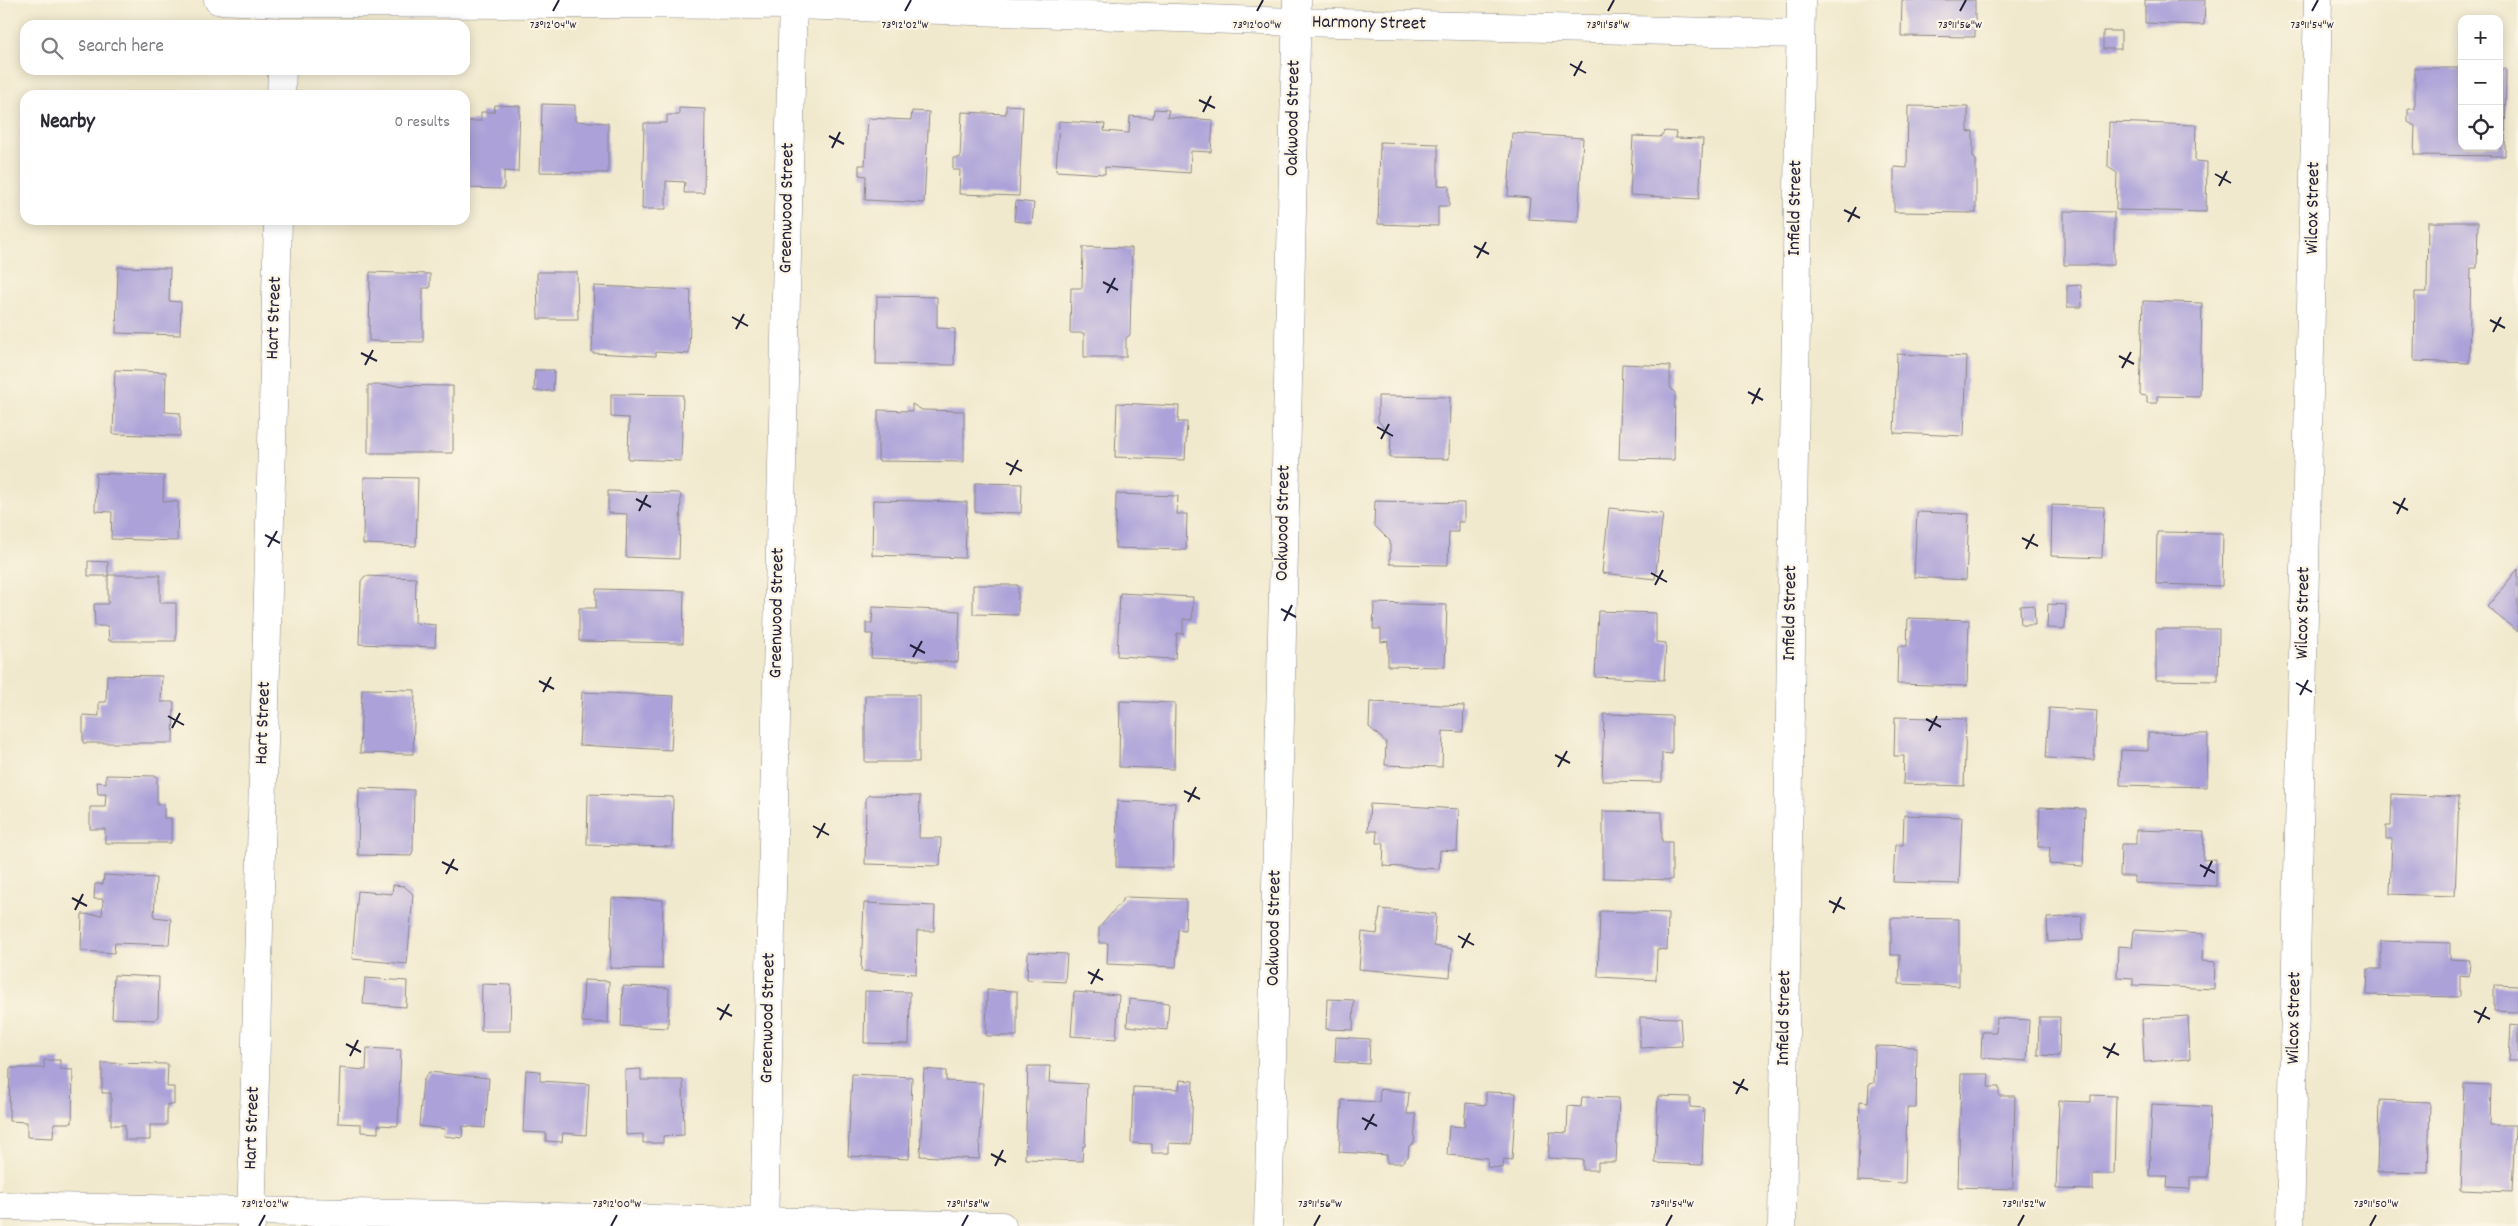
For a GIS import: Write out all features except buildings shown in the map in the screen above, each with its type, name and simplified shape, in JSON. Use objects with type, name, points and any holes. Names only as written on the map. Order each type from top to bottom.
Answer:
[{"type":"street","name":"Harmony Street","points":[[218,0],[283,9],[793,2],[1296,11],[1799,34]]},
{"type":"street","name":"Infield Street","points":[[1782,1226],[1801,0]]},
{"type":"street","name":"Wilcox Street","points":[[2290,1226],[2318,0]]},
{"type":"street","name":"Greenwood Street","points":[[764,1224],[793,2]]},
{"type":"street","name":"Oakwood Street","points":[[1268,1226],[1296,11]]},
{"type":"street","points":[[281,90],[282,75]]},
{"type":"street","name":"Hart Street","points":[[251,1219],[278,225]]},
{"type":"street","points":[[0,1206],[251,1219],[1002,1226]]}]
